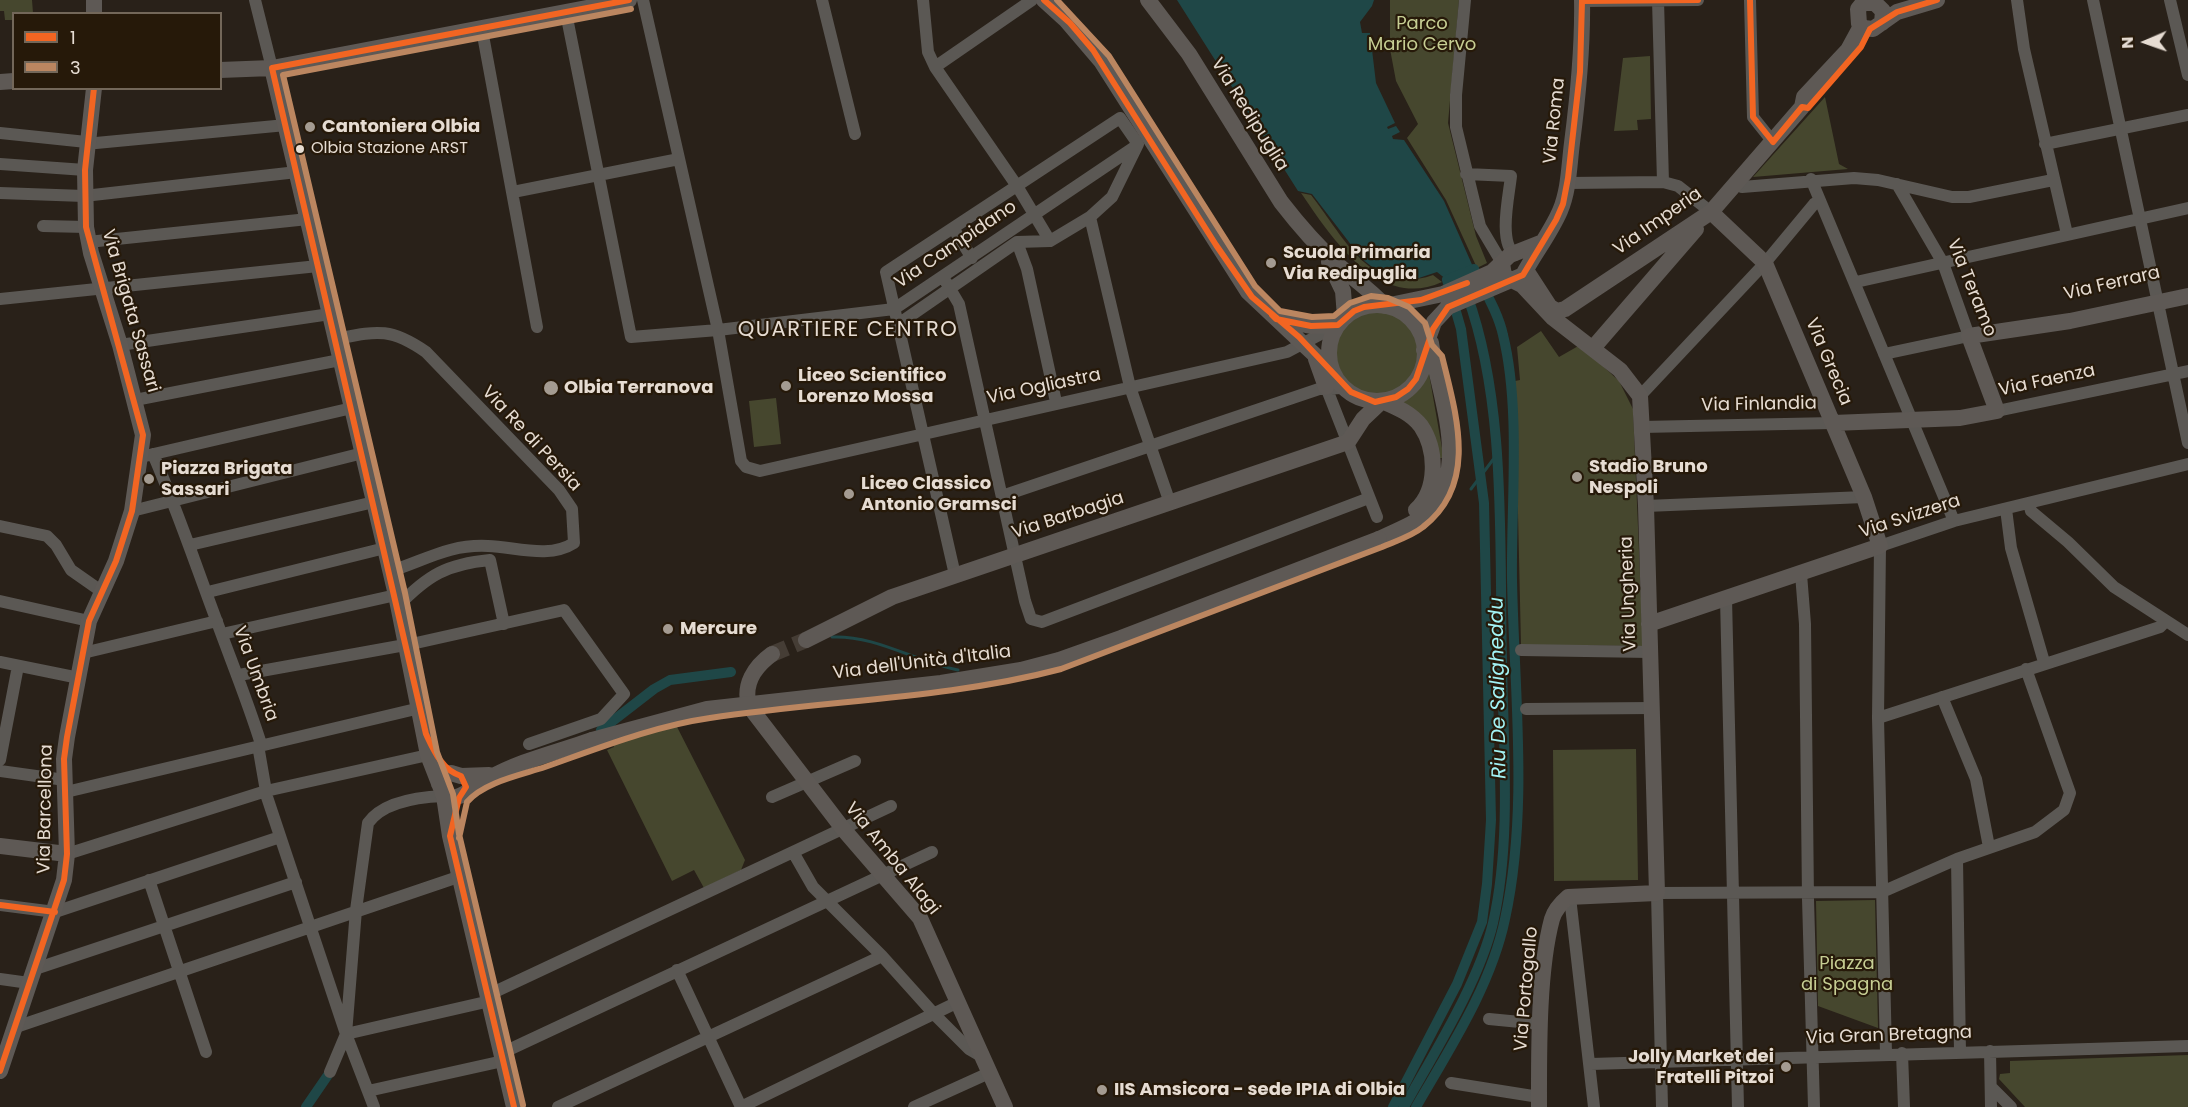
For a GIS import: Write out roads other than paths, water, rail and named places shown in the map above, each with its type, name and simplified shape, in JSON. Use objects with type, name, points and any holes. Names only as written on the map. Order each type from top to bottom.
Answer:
[{"type":"street","points":[[255,0],[391,571],[426,734],[428,755],[453,786]]},
{"type":"street","points":[[222,70],[272,68],[482,30],[629,0]]},
{"type":"street","points":[[644,0],[718,330]]},
{"type":"street","points":[[822,0],[855,134]]},
{"type":"street","points":[[923,0],[928,52],[935,67],[1017,186],[1050,241]]},
{"type":"street","name":"Via Redipuglia","points":[[1148,0],[1189,54],[1281,202],[1320,248],[1336,273],[1343,291],[1338,318]]},
{"type":"street","points":[[1465,0],[1455,106],[1456,127],[1480,226],[1516,267],[1553,318],[1566,317],[1593,348],[1620,370],[1640,396],[1765,264],[1814,204],[1819,201]]},
{"type":"street","points":[[1582,0],[1698,0]]},
{"type":"street","name":"Via Roma","points":[[1385,306],[1407,302],[1446,301],[1516,267],[1544,242],[1561,210],[1568,183],[1579,78],[1582,0]]},
{"type":"street","points":[[1750,0],[1753,117],[1773,142]]},
{"type":"street","points":[[1864,3],[1900,0]]},
{"type":"street","points":[[1871,26],[1897,12],[1937,0]]},
{"type":"street","points":[[2017,0],[2045,144],[2067,234]]},
{"type":"street","points":[[2093,0],[2188,443]]},
{"type":"street","points":[[2170,0],[2188,75]]},
{"type":"street","points":[[935,67],[1043,1],[1066,20],[1101,61],[1144,141],[1248,292],[1310,349],[1329,380],[1348,442],[1377,517]]},
{"type":"street","points":[[1658,1],[1663,182]]},
{"type":"street","points":[[1864,3],[1883,11],[1871,26]]},
{"type":"street","points":[[1864,3],[1856,17],[1871,26]]},
{"type":"street","points":[[566,13],[598,176]]},
{"type":"street","name":"Via Imperia","points":[[1566,317],[1676,242],[1711,212],[1802,107],[1804,97],[1871,26]]},
{"type":"street","points":[[482,30],[537,327]]},
{"type":"street","name":"Via Brigata Sassari","points":[[94,90],[84,196],[87,234],[120,345],[142,435]]},
{"type":"street","points":[[2045,144],[2188,115]]},
{"type":"street","points":[[955,575],[886,272],[1120,118],[1144,141]]},
{"type":"street","points":[[0,133],[88,143],[286,125]]},
{"type":"street","name":"Via Campidano","points":[[897,325],[972,258],[1034,213],[1144,141]]},
{"type":"street","name":"Via Campidano","points":[[598,176],[631,337],[718,330],[894,309],[1017,242],[1050,241],[1090,218],[1112,197],[1144,141]]},
{"type":"street","points":[[513,192],[679,159]]},
{"type":"street","points":[[0,164],[86,170]]},
{"type":"street","points":[[0,193],[84,196],[297,172]]},
{"type":"street","points":[[1466,174],[1511,176],[1506,234],[1507,245],[1516,267]]},
{"type":"street","points":[[1737,183],[1742,187],[1811,179],[1854,178],[1897,184],[1952,196],[1970,197],[2053,180]]},
{"type":"street","points":[[1811,179],[1954,521]]},
{"type":"street","points":[[1568,183],[1663,182],[1678,186],[1711,212]]},
{"type":"street","name":"Via Teramo","points":[[1897,184],[1943,263],[1997,411]]},
{"type":"street","points":[[1856,282],[2188,208]]},
{"type":"street","name":"Via Grecia","points":[[1711,212],[1765,264],[1864,497],[1880,546]]},
{"type":"street","points":[[1090,218],[1130,387],[1170,503]]},
{"type":"street","points":[[43,226],[87,234],[308,219]]},
{"type":"street","points":[[953,228],[972,258]]},
{"type":"street","points":[[1017,242],[1027,269],[1056,402]]},
{"type":"street","name":"Via Imperia","points":[[1593,348],[1676,242]]},
{"type":"street","name":"Via Redipuglia","points":[[1320,248],[1369,289],[1385,306]]},
{"type":"street","points":[[0,299],[318,266]]},
{"type":"street","points":[[946,282],[959,304],[1031,619],[1042,621],[1369,498]]},
{"type":"street","name":"Via Ferrara","points":[[2158,299],[2188,287]]},
{"type":"street","points":[[1369,289],[1407,302]]},
{"type":"street","name":"Via Ferrara","points":[[1884,354],[1970,336],[2046,324],[2070,311],[2188,296]]},
{"type":"street","points":[[1348,442],[1354,430],[1382,401],[1404,393],[1420,374],[1429,348],[1434,322],[1446,301]]},
{"type":"street","points":[[1276,319],[1311,326],[1364,307],[1385,306],[1404,314],[1412,321],[1429,348]]},
{"type":"street","points":[[120,345],[330,314]]},
{"type":"street","points":[[1329,380],[1330,343],[1338,318]]},
{"type":"street","name":"Via Ogliastra","points":[[718,330],[741,461],[753,470],[760,471],[1056,402],[1310,349],[1338,318]]},
{"type":"street","name":"Via Re di Persia","points":[[336,339],[380,331],[419,348],[559,490],[572,509],[574,543],[566,548],[553,551],[488,546],[460,547],[438,552],[391,571]]},
{"type":"street","name":"Via dell'Unità d'Italia","points":[[453,786],[494,775],[592,740],[706,709],[941,683],[1021,670],[1059,660],[1379,539],[1416,521],[1427,512],[1440,497],[1448,478],[1450,447],[1429,348]]},
{"type":"street","points":[[135,400],[340,360]]},
{"type":"street","name":"Via Faenza","points":[[1912,421],[1960,418],[2188,371]]},
{"type":"street","points":[[1329,380],[1361,398],[1382,401]]},
{"type":"street","points":[[1002,496],[1150,447],[1329,380]]},
{"type":"street","name":"Via Ungheria","points":[[1640,396],[1646,506],[1657,893]]},
{"type":"street","name":"Via dell'Unità d'Italia","points":[[1379,539],[1420,506],[1427,495],[1432,473],[1426,436],[1420,425],[1400,408],[1382,401]]},
{"type":"street","points":[[146,456],[352,408]]},
{"type":"street","points":[[1370,414],[1400,408]]},
{"type":"street","name":"Via Finlandia","points":[[1642,427],[1912,421]]},
{"type":"street","name":"Via Barcellona","points":[[0,1071],[3,1050],[55,912],[64,880],[68,854],[66,736],[89,621],[100,591],[116,561],[146,456],[142,435]]},
{"type":"street","name":"Via Barbagia","points":[[806,640],[892,597],[1348,442]]},
{"type":"street","points":[[132,511],[363,453]]},
{"type":"street","name":"Via Umbria","points":[[146,456],[174,500],[217,621],[239,675],[261,744],[259,751],[266,791],[280,837],[346,1035],[374,1107]]},
{"type":"street","name":"Via Svizzera","points":[[1649,624],[1954,521],[2188,464]]},
{"type":"street","points":[[1646,506],[1864,497]]},
{"type":"street","points":[[190,545],[374,502]]},
{"type":"street","points":[[2029,503],[2031,511],[2068,542],[2114,587],[2165,622],[2187,634]]},
{"type":"street","points":[[2006,509],[2011,548],[2044,662]]},
{"type":"street","points":[[0,526],[47,536],[56,545],[71,570],[100,591]]},
{"type":"street","points":[[1880,546],[1878,718],[1887,1053]]},
{"type":"street","points":[[208,592],[385,548]]},
{"type":"street","points":[[222,634],[397,600],[423,581],[462,563],[490,560],[504,624]]},
{"type":"street","points":[[1801,574],[1805,624],[1808,893],[1814,1107]]},
{"type":"street","points":[[1726,598],[1738,1107]]},
{"type":"street","points":[[0,602],[89,621]]},
{"type":"street","points":[[239,675],[504,624],[564,610],[624,694],[601,719],[529,744]]},
{"type":"street","points":[[83,654],[217,621]]},
{"type":"street","points":[[1878,718],[2044,662],[2160,627],[2165,622]]},
{"type":"street","points":[[1521,650],[1650,652]]},
{"type":"street","name":"Via Amba Alagi","points":[[772,654],[749,680],[747,697],[757,719],[844,830],[920,918],[1005,1107]]},
{"type":"street","points":[[0,662],[79,678]]},
{"type":"street","points":[[0,760],[18,666]]},
{"type":"street","points":[[1594,1107],[1591,1064],[1568,897],[1657,893],[1882,892],[1957,859],[2035,832],[2056,819],[2068,802],[2070,793],[2026,669]]},
{"type":"street","points":[[1942,697],[1976,779],[1989,847]]},
{"type":"street","points":[[0,771],[66,786],[420,708]]},
{"type":"street","points":[[1526,709],[1652,708]]},
{"type":"street","points":[[426,734],[453,786],[450,836],[514,1107]]},
{"type":"street","points":[[0,846],[68,854],[266,791],[428,755]]},
{"type":"street","points":[[772,797],[855,761]]},
{"type":"street","points":[[330,1072],[346,1035],[356,910],[368,823],[374,814],[453,786]]},
{"type":"street","points":[[346,1035],[489,998],[891,806]]},
{"type":"street","points":[[0,905],[55,912],[280,837]]},
{"type":"street","points":[[793,852],[813,887],[882,956],[935,1015],[969,1049],[981,1056]]},
{"type":"street","points":[[368,1091],[502,1057],[677,970],[932,852]]},
{"type":"street","points":[[1957,859],[1960,1053]]},
{"type":"street","points":[[13,1028],[461,876]]},
{"type":"street","points":[[149,880],[206,1052]]},
{"type":"street","points":[[0,979],[32,976],[163,926],[296,882]]},
{"type":"street","points":[[1657,893],[1662,1107]]},
{"type":"street","name":"Via Portogallo","points":[[1539,1102],[1541,1024],[1552,918],[1558,907],[1568,897]]},
{"type":"street","points":[[558,1107],[709,1039],[882,956]]},
{"type":"street","points":[[677,970],[741,1107],[958,1002]]},
{"type":"street","points":[[328,979],[350,982]]},
{"type":"street","points":[[1489,1019],[1541,1024]]},
{"type":"street","name":"Via Gran Bretagna","points":[[1591,1064],[1887,1053],[2188,1046]]},
{"type":"street","points":[[1990,1052],[1991,1107]]},
{"type":"street","points":[[1902,1053],[1904,1107]]},
{"type":"street","points":[[914,1107],[989,1073]]},
{"type":"street","points":[[1451,1083],[1539,1102]]},
{"type":"street","points":[[1991,1087],[2011,1107]]},
{"type":"water","points":[[1177,0],[1374,0],[1360,22],[1362,33],[1370,33],[1376,83],[1395,123],[1387,127],[1388,129],[1396,126],[1400,132],[1392,136],[1393,139],[1404,140],[1444,201],[1474,269],[1447,280],[1437,272],[1413,280],[1385,277],[1362,259],[1312,194],[1298,191]]},
{"type":"waterway","name":"Riu De Saligheddu","points":[[1393,1107],[1457,984],[1482,922],[1487,884],[1491,820],[1484,503],[1461,329],[1447,280],[1474,269],[1501,326],[1509,363],[1512,393],[1514,456],[1512,579],[1518,750],[1516,835],[1512,877],[1499,944],[1468,1016],[1416,1107]]},
{"type":"waterway","name":"Riu De Saligheddu","points":[[1404,1107],[1467,993],[1477,969],[1493,923],[1503,859],[1505,792],[1498,475],[1489,382],[1480,337],[1467,295]]},
{"type":"waterway","name":"Riu De Saligheddu","points":[[1471,489],[1495,457]]},
{"type":"waterway","points":[[832,637],[880,644],[958,670]]},
{"type":"waterway","points":[[601,730],[654,689],[670,680],[731,672]]},
{"type":"waterway","points":[[306,1107],[328,1075]]},
{"type":"tunnel","points":[[772,654],[806,640]]},
{"type":"place","name":"Cantoniera Olbia","points":[[310,127]]},
{"type":"place","name":"Olbia Stazione ARST","points":[[300,149]]},
{"type":"place","name":"Scuola Primaria Via Redipuglia","points":[[1271,263]]},
{"type":"place","name":"Liceo Scientifico Lorenzo Mossa","points":[[786,386]]},
{"type":"place","name":"Olbia Terranova","points":[[551,388]]},
{"type":"place","name":"Stadio Bruno Nespoli","points":[[1577,477]]},
{"type":"place","name":"Piazza Brigata Sassari","points":[[149,479]]},
{"type":"place","name":"Liceo Classico Antonio Gramsci","points":[[849,494]]},
{"type":"place","name":"Mercure","points":[[668,629]]},
{"type":"place","name":"Jolly Market dei Fratelli Pitzoi","points":[[1786,1067]]},
{"type":"place","name":"IIS Amsicora - sede IPIA di Olbia","points":[[1102,1090]]},
{"type":"district","name":"QUARTIERE CENTRO","points":[[848,331]]},
{"type":"park label","name":"Parco Mario Cervo","points":[[1422,34]]},
{"type":"park label","name":"Piazza di Spagna","points":[[1847,974]]}]
